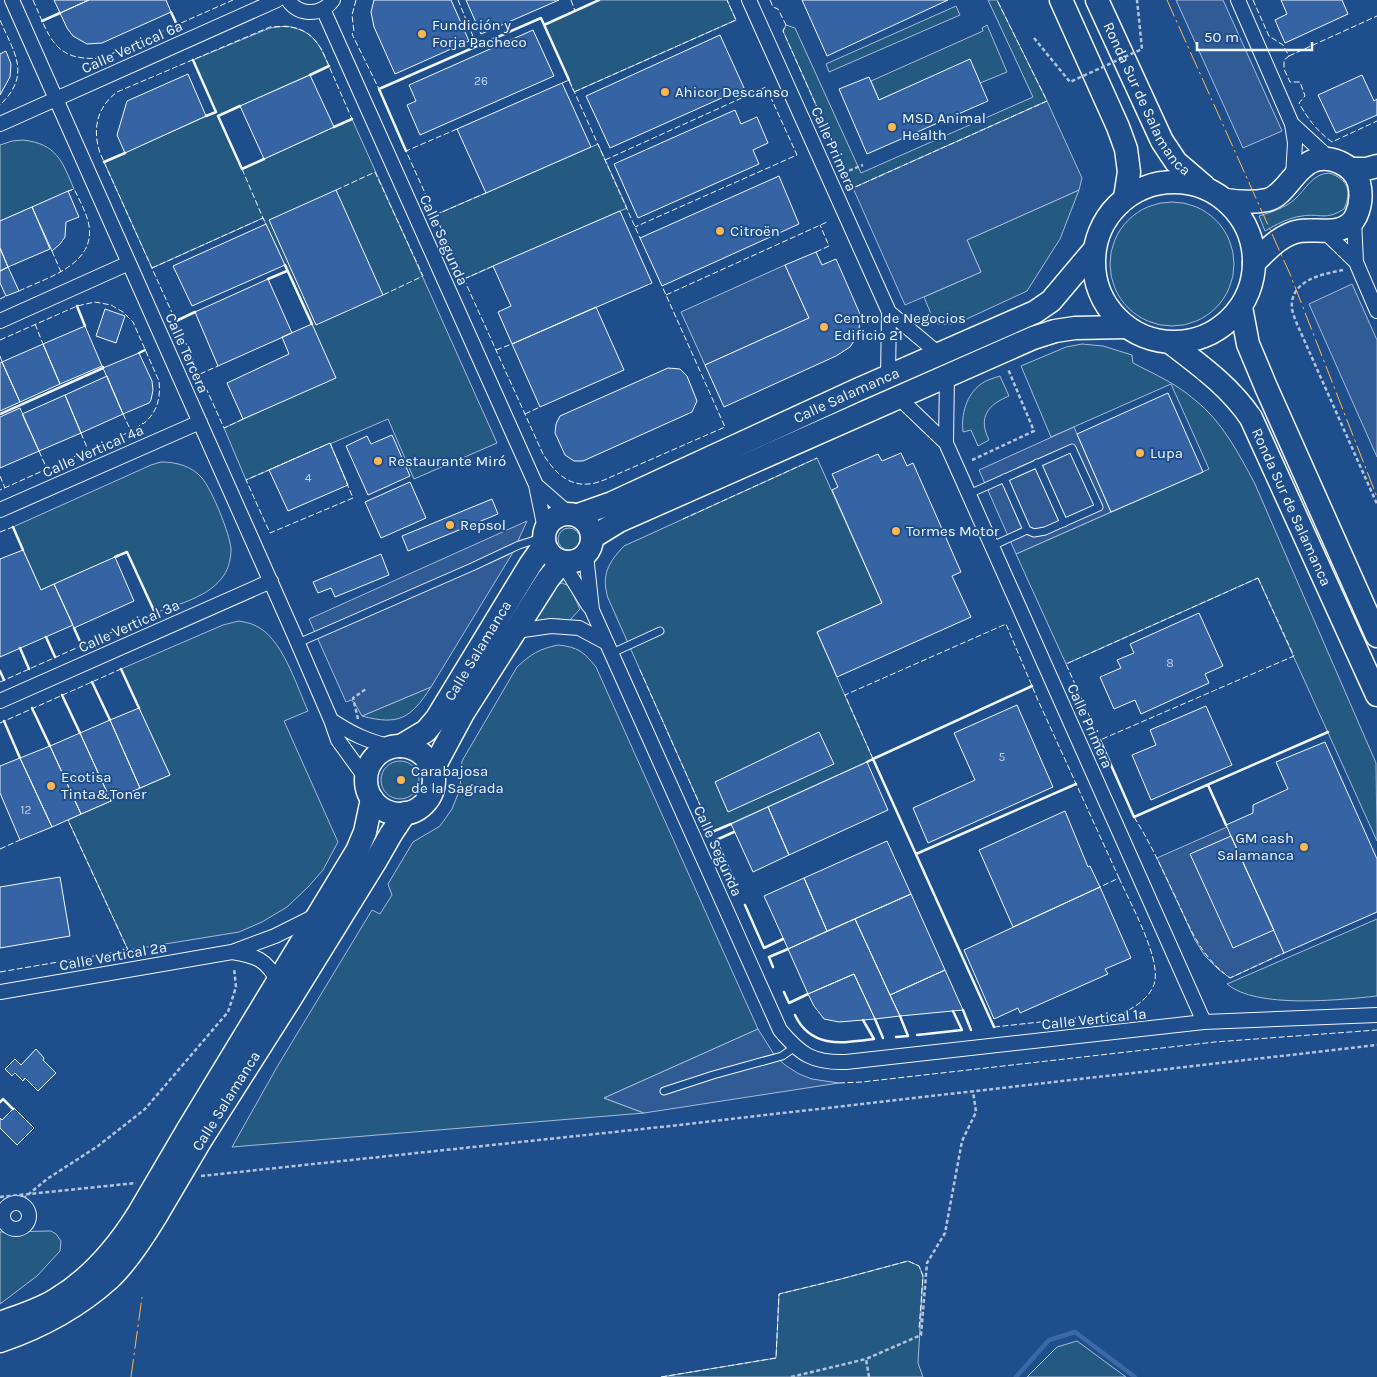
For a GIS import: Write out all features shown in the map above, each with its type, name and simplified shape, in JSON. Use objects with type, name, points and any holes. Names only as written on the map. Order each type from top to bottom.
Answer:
[{"type":"main road","points":[[1061,0],[1118,126],[1126,149],[1129,172],[1125,198]]},
{"type":"main road","name":"Ronda Sur de Salamanca","points":[[1097,0],[1162,141],[1176,162],[1217,195],[1237,213],[1246,228],[1252,245],[1254,263],[1251,286],[1241,306],[1222,327],[1199,339],[1172,343],[1148,339],[1126,327],[1106,306],[1095,279],[1094,250],[1100,230],[1110,212],[1125,198],[1151,185],[1180,182],[1217,195]]},
{"type":"main road","points":[[1217,195],[1246,202],[1268,200],[1278,194],[1293,176],[1312,161],[1331,160],[1351,169],[1366,169],[1377,166]]},
{"type":"main road","points":[[1254,263],[1276,242],[1289,235],[1300,231],[1325,232],[1344,227],[1354,220],[1369,187],[1358,180],[1351,169]]},
{"type":"main road","name":"Calle Salamanca","points":[[944,365],[1051,301],[1094,250]]},
{"type":"main road","name":"Ronda Sur de Salamanca","points":[[1241,306],[1248,344],[1377,636]]},
{"type":"main road","name":"Calle Salamanca","points":[[573,514],[612,503],[944,365],[1055,330],[1126,327]]},
{"type":"main road","name":"Ronda Sur de Salamanca","points":[[1172,343],[1215,376],[1241,403],[1251,418],[1377,695]]},
{"type":"main road","name":"Calle Salamanca","points":[[590,546],[619,521],[893,387]]},
{"type":"main road","points":[[573,514],[589,524],[590,546],[575,560],[562,562],[551,556],[544,537],[554,517],[573,514]]},
{"type":"main road","name":"Calle Salamanca","points":[[397,746],[426,731],[437,718],[530,565],[544,537]]},
{"type":"main road","name":"Calle Salamanca","points":[[433,769],[463,713],[548,579],[562,562]]},
{"type":"main road","points":[[397,746],[417,750],[424,755],[433,769],[434,784],[429,798],[419,808],[405,814],[398,814],[383,809],[369,789],[368,771],[376,756],[397,746]]},
{"type":"main road","name":"Calle Salamanca","points":[[0,1323],[56,1300],[78,1284],[96,1269],[147,1216],[194,1135],[278,981],[357,851],[366,832],[369,789]]},
{"type":"main road","name":"Calle Salamanca","points":[[194,1135],[289,1001],[405,814]]},
{"type":"main road","name":"Calle Salamanca","points":[[0,1341],[32,1330],[69,1310],[111,1277],[144,1236],[147,1216]]},
{"type":"street","name":"Calle Tercera","points":[[12,0],[332,720],[338,740],[369,789]]},
{"type":"street","name":"Calle Vertical 6ª","points":[[0,124],[278,0]]},
{"type":"street","points":[[288,0],[295,8],[302,11],[316,12],[328,4]]},
{"type":"street","name":"Calle Primera","points":[[749,0],[889,312],[893,387],[946,443],[1204,1022]]},
{"type":"street","points":[[1238,0],[1292,124],[1295,143],[1293,176]]},
{"type":"street","name":"Calle Segunda","points":[[328,4],[536,485],[544,537]]},
{"type":"street","points":[[1292,124],[1331,160]]},
{"type":"street","points":[[1354,220],[1357,263]]},
{"type":"street","points":[[1325,232],[1357,263],[1373,292],[1377,311]]},
{"type":"street","points":[[0,320],[129,263]]},
{"type":"street","name":"Calle Primera","points":[[889,312],[944,365],[946,443]]},
{"type":"street","name":"Calle Vertical 4ª","points":[[0,510],[200,422]]},
{"type":"street","name":"Calle Segunda","points":[[536,485],[573,514]]},
{"type":"street","name":"Calle Segunda","points":[[590,546],[592,610]]},
{"type":"street","name":"Calle Segunda","points":[[562,562],[592,610],[780,1030],[795,1047],[816,1060]]},
{"type":"street","name":"Calle Vertical 3ª","points":[[0,702],[270,581]]},
{"type":"street","points":[[516,631],[551,626],[579,628],[609,648]]},
{"type":"street","points":[[332,720],[352,734],[369,742],[397,746]]},
{"type":"street","name":"Calle Vertical 2ª","points":[[0,992],[232,952],[275,936],[318,915]]},
{"type":"street","name":"Calle Vertical 2ª","points":[[232,952],[251,955],[269,966],[278,981]]},
{"type":"street","name":"Calle Vertical 1ª","points":[[816,1060],[846,1062],[1204,1022],[1377,1015]]},
{"type":"street","points":[[22,1199],[22,1204],[29,1215],[27,1224],[15,1230],[7,1225],[2,1218],[6,1208],[22,1199]]},
{"type":"lane","points":[[969,494],[1004,478],[1037,464],[1072,448],[1099,506],[1045,531],[1034,534],[1027,530],[1004,478]]},
{"type":"lane","points":[[1037,464],[1064,522]]},
{"type":"lane","points":[[992,546],[1027,530]]},
{"type":"lane","points":[[298,643],[472,568],[519,545],[544,537]]},
{"type":"lane","points":[[609,648],[660,631]]},
{"type":"lane","points":[[664,1091],[782,1056],[795,1047]]},
{"type":"path","points":[[1034,38],[1070,82],[1142,48],[1137,0]]},
{"type":"path","points":[[843,173],[863,165]]},
{"type":"path","points":[[1357,263],[1310,278],[1301,285],[1294,296],[1292,308],[1297,324],[1377,504]]},
{"type":"path","points":[[972,460],[1034,431],[1007,367]]},
{"type":"path","points":[[358,719],[353,698],[366,689]]},
{"type":"path","points":[[22,1199],[98,1146],[145,1109],[228,1012],[236,987],[234,968]]},
{"type":"path","points":[[199,1176],[651,1128],[1377,1045]]},
{"type":"path","points":[[791,1377],[866,1359],[921,1335],[927,1263],[945,1233],[962,1141],[976,1112],[973,1091]]},
{"type":"path","points":[[0,1197],[22,1199],[140,1182]]},
{"type":"path","points":[[866,1359],[869,1377]]},
{"type":"shaded area","points":[[599,0],[727,0],[736,20],[574,92],[544,25]]},
{"type":"shaded area","points":[[988,0],[997,0],[1047,101],[853,188],[783,31],[786,25],[795,28],[861,173],[1033,97]]},
{"type":"shaded area","points":[[1176,0],[1223,0],[1282,131],[1243,148]]},
{"type":"shaded area","points":[[956,6],[960,15],[829,72],[826,64]]},
{"type":"shaded area","points":[[987,25],[1007,72],[980,83],[970,60],[879,100],[871,81],[983,31],[982,28]]},
{"type":"shaded area","points":[[286,26],[303,31],[314,39],[322,50],[329,66],[218,116],[242,169],[352,119],[497,443],[414,479],[388,419],[246,480],[224,428],[335,377],[263,218],[152,268],[104,162],[216,112],[193,60],[270,28]]},
{"type":"shaded area","points":[[1047,101],[1082,178],[1079,190],[967,240],[981,272],[905,305],[853,188]]},
{"type":"shaded area","points":[[23,140],[44,145],[51,150],[62,162],[74,189],[0,221],[0,145]]},
{"type":"shaded area","points":[[598,144],[627,208],[464,279],[435,215]]},
{"type":"shaded area","points":[[1329,173],[1344,182],[1347,187],[1348,197],[1344,209],[1327,216],[1308,215],[1292,218],[1265,231],[1259,216],[1287,205],[1310,182],[1318,176]]},
{"type":"shaded area","points":[[1079,190],[1060,239],[1027,291],[958,323],[939,324],[920,318],[931,314],[924,297],[981,272],[967,240]]},
{"type":"shaded area","points":[[1172,202],[1196,207],[1215,221],[1229,240],[1234,264],[1229,288],[1215,307],[1196,321],[1172,326],[1148,321],[1129,307],[1115,288],[1110,264],[1115,240],[1129,221],[1148,207]]},
{"type":"shaded area","points":[[785,265],[809,318],[705,365],[681,312]]},
{"type":"shaded area","points":[[1352,284],[1377,340],[1377,457],[1309,304]]},
{"type":"shaded area","points":[[1082,344],[1103,346],[1132,355],[1133,363],[1181,389],[1205,408],[1222,428],[1236,450],[1255,484],[1376,763],[1377,841],[1258,578],[1066,664],[1016,554],[1209,469],[1171,384],[1051,437],[1021,366],[1066,347]]},
{"type":"shaded area","points":[[1000,376],[1009,396],[990,408],[984,425],[989,440],[978,446],[971,430],[963,432],[964,412],[968,400],[981,384]]},
{"type":"shaded area","points":[[1074,427],[1111,512],[1016,554],[979,470]]},
{"type":"shaded area","points":[[817,458],[882,603],[817,632],[873,759],[712,832],[608,598],[605,583],[607,570],[624,546]]},
{"type":"shaded area","points":[[161,462],[178,464],[193,470],[202,478],[215,502],[224,523],[231,549],[227,569],[218,583],[193,599],[155,613],[127,552],[41,590],[13,527]]},
{"type":"shaded area","points":[[527,521],[512,554],[431,687],[362,716],[354,702],[351,700],[346,702],[309,619]]},
{"type":"shaded area","points":[[569,528],[577,531],[580,539],[577,547],[569,550],[561,547],[558,539],[561,531]]},
{"type":"shaded area","points":[[562,583],[569,586],[580,609],[569,621],[559,619],[536,622],[535,620],[554,585]]},
{"type":"shaded area","points":[[239,621],[254,625],[273,639],[293,675],[308,711],[284,721],[338,842],[323,870],[308,887],[287,907],[262,922],[239,932],[128,950],[68,820],[170,775],[121,669],[223,625]]},
{"type":"shaded area","points":[[558,645],[580,651],[596,667],[758,1029],[604,1098],[644,1113],[232,1147],[277,1067],[372,910],[380,914],[392,895],[388,884],[413,842],[440,826],[452,809],[460,789],[462,761],[517,667],[536,653]]},
{"type":"shaded area","points":[[431,687],[417,706],[403,717],[386,720],[362,716]]},
{"type":"shaded area","points":[[400,761],[414,766],[419,780],[414,794],[400,799],[386,794],[381,780],[386,766]]},
{"type":"shaded area","points":[[1227,827],[1284,953],[1230,978],[1205,956],[1195,940],[1157,858]]},
{"type":"shaded area","points":[[1377,919],[1377,996],[1321,1001],[1277,1000],[1240,992],[1227,984]]},
{"type":"shaded area","points":[[758,1029],[775,1056],[785,1065],[799,1074],[812,1079],[839,1083],[644,1113],[604,1098]]},
{"type":"shaded area","points":[[51,1231],[61,1241],[60,1251],[37,1276],[0,1304],[0,1232]]},
{"type":"shaded area","points":[[908,1261],[919,1266],[923,1276],[918,1363],[923,1377],[661,1377],[776,1358],[779,1294]]},
{"type":"shaded area","points":[[1077,1341],[1126,1377],[1027,1377],[1057,1347]]},
{"type":"building","points":[[54,0],[89,0],[60,13]]},
{"type":"building","points":[[89,0],[166,0],[171,12],[102,43],[87,44],[73,36],[60,13]]},
{"type":"building","name":"Fundición y Forja Pacheco","points":[[374,0],[451,0],[469,41],[395,74],[374,27],[371,12]]},
{"type":"building","points":[[466,0],[559,0],[481,34]]},
{"type":"building","points":[[802,0],[948,0],[827,56]]},
{"type":"building","points":[[1281,0],[1342,0],[1348,14],[1285,43],[1275,20],[1287,14]]},
{"type":"building","points":[[533,30],[554,76],[420,135],[407,105],[416,101],[409,85]]},
{"type":"building","name":"Ahicor Descanso","points":[[720,35],[744,88],[610,148],[586,96]]},
{"type":"building","points":[[6,51],[11,64],[10,77],[0,95],[0,54]]},
{"type":"building","name":"MSD Animal Health","points":[[970,59],[988,101],[867,154],[839,89],[869,77],[879,100]]},
{"type":"building","points":[[188,74],[206,116],[125,153],[117,135],[127,101]]},
{"type":"building","points":[[310,75],[334,127],[264,159],[240,106]]},
{"type":"building","points":[[1362,75],[1374,101],[1377,99],[1377,115],[1336,133],[1318,95]]},
{"type":"building","points":[[562,83],[591,147],[486,193],[457,129]]},
{"type":"building","points":[[735,110],[741,124],[757,117],[768,143],[753,150],[759,164],[638,218],[614,164]]},
{"type":"building","name":"Citroën","points":[[779,176],[799,224],[662,286],[640,238]]},
{"type":"building","points":[[336,190],[383,295],[316,325],[269,220]]},
{"type":"building","points":[[68,191],[79,217],[66,222],[65,237],[52,251],[32,207]]},
{"type":"building","points":[[32,207],[50,249],[8,267],[0,248],[0,221]]},
{"type":"building","points":[[620,211],[652,283],[512,344],[498,312],[511,306],[493,266]]},
{"type":"building","points":[[266,224],[285,265],[192,306],[173,266]]},
{"type":"building","points":[[0,248],[8,267],[0,271]]},
{"type":"building","name":"Centro de Negocios Edificio 21","points":[[816,252],[822,265],[836,259],[860,314],[859,331],[856,338],[850,347],[836,356],[724,407],[705,365],[809,318],[785,265]]},
{"type":"building","points":[[8,267],[19,291],[6,296],[0,283],[0,271]]},
{"type":"building","points":[[268,279],[292,333],[218,366],[195,312]]},
{"type":"building","points":[[596,307],[624,370],[540,407],[512,344]]},
{"type":"building","points":[[105,309],[125,316],[116,343],[96,336]]},
{"type":"building","points":[[312,324],[336,378],[243,419],[227,383],[289,354],[282,337]]},
{"type":"building","points":[[85,326],[102,366],[60,384],[43,344]]},
{"type":"building","points":[[43,344],[60,384],[20,402],[2,362]]},
{"type":"building","points":[[139,353],[152,381],[151,400],[149,403],[123,414],[103,368]]},
{"type":"building","points":[[2,362],[20,402],[0,411],[0,363]]},
{"type":"building","points":[[668,368],[680,369],[687,376],[697,401],[692,412],[583,461],[574,461],[565,455],[555,433],[556,424],[560,416]]},
{"type":"building","points":[[107,376],[123,414],[81,433],[65,395]]},
{"type":"building","name":"Lupa","points":[[1168,393],[1203,472],[1111,512],[1077,434]]},
{"type":"building","points":[[65,395],[81,433],[39,451],[22,414]]},
{"type":"building","points":[[20,408],[39,451],[0,468],[0,417]]},
{"type":"building","name":"Restaurante Miró","points":[[392,435],[410,476],[368,495],[346,446],[367,436],[371,444]]},
{"type":"building","points":[[330,443],[348,485],[288,511],[269,470]]},
{"type":"building","name":"Tormes Motor","points":[[901,453],[907,466],[913,463],[961,572],[952,576],[971,617],[837,677],[817,632],[882,603],[832,490],[838,487],[832,474],[878,454],[882,461]]},
{"type":"building","points":[[410,482],[426,518],[381,538],[365,502]]},
{"type":"building","name":"Repsol","points":[[492,499],[498,514],[408,551],[402,536]]},
{"type":"building","points":[[23,550],[41,590],[54,584],[73,625],[0,657],[0,559]]},
{"type":"building","points":[[381,554],[389,575],[335,597],[331,588],[318,593],[313,582]]},
{"type":"building","points":[[115,557],[134,601],[74,628],[54,584]]},
{"type":"building","points":[[1199,613],[1223,666],[1205,674],[1209,683],[1141,714],[1135,700],[1114,709],[1100,677],[1121,668],[1117,660],[1134,653],[1130,644]]},
{"type":"building","points":[[1017,705],[1053,787],[928,843],[913,808],[975,780],[954,733]]},
{"type":"building","points":[[1206,706],[1232,765],[1151,800],[1132,755],[1156,745],[1150,730]]},
{"type":"building","points":[[139,708],[170,775],[140,788],[110,720]]},
{"type":"building","points":[[110,720],[140,788],[111,801],[80,733]]},
{"type":"building","points":[[819,732],[834,764],[728,812],[715,782]]},
{"type":"building","points":[[80,733],[111,801],[81,814],[50,746]]},
{"type":"building","name":"GM cash Salamanca","points":[[1325,742],[1377,859],[1377,912],[1284,953],[1226,825],[1253,813],[1253,805],[1288,789],[1276,762]]},
{"type":"building","name":"Ecotisa Tinta&Toner","points":[[50,746],[81,814],[52,827],[20,758]]},
{"type":"building","points":[[20,758],[52,827],[20,840],[0,793],[0,766]]},
{"type":"building","points":[[867,762],[888,810],[789,855],[768,807]]},
{"type":"building","points":[[768,807],[789,855],[753,872],[731,824]]},
{"type":"building","points":[[1065,811],[1088,867],[1090,866],[1100,887],[1013,927],[979,850]]},
{"type":"building","points":[[1231,836],[1274,930],[1233,948],[1190,854]]},
{"type":"building","points":[[887,841],[911,894],[827,931],[804,878]]},
{"type":"building","points":[[60,877],[70,936],[0,948],[0,887]]},
{"type":"building","points":[[804,878],[827,931],[788,949],[764,896]]},
{"type":"building","points":[[1100,887],[1131,958],[1105,969],[1108,974],[1020,1013],[1018,1008],[994,1019],[964,950]]},
{"type":"building","points":[[911,894],[945,970],[890,995],[855,919]]},
{"type":"building","points":[[855,919],[900,1016],[875,1019],[854,974],[808,994],[788,949]]},
{"type":"building","points":[[945,970],[963,1010],[900,1016],[890,995]]},
{"type":"building","points":[[854,974],[875,1019],[839,1022],[824,1019],[808,994]]},
{"type":"building","points":[[36,1049],[44,1058],[43,1060],[56,1073],[38,1091],[25,1078],[23,1081],[15,1073],[12,1076],[5,1069],[15,1059],[21,1065]]},
{"type":"building","points":[[14,1108],[34,1128],[17,1145],[0,1128],[0,1118],[2,1120]]},
{"type":"waterway","points":[[1016,1377],[1049,1340],[1075,1332],[1135,1377]]},
{"type":"fence","points":[[33,0],[44,26],[56,45],[73,56],[86,58],[102,58],[233,0]]},
{"type":"fence","points":[[356,0],[352,15],[354,32],[352,34],[379,89]]},
{"type":"fence","points":[[458,0],[477,46]]},
{"type":"fence","points":[[571,0],[575,11]]},
{"type":"fence","points":[[574,92],[736,20],[727,0]]},
{"type":"fence","points":[[770,0],[773,7],[778,9],[786,25],[783,31],[853,188],[1047,101],[997,0]]},
{"type":"fence","points":[[1253,0],[1269,36],[1283,45],[1289,56],[1284,60],[1284,69],[1290,82],[1300,82],[1305,96],[1299,103],[1309,119],[1322,134],[1332,142],[1377,121]]},
{"type":"fence","points":[[1289,56],[1377,16]]},
{"type":"fence","points":[[0,20],[15,53],[18,73],[10,94],[0,105]]},
{"type":"fence","points":[[243,419],[224,428],[100,153],[96,135],[98,119],[105,104],[117,92],[270,27],[300,29],[317,43],[322,50],[352,119]]},
{"type":"fence","points":[[562,83],[569,80],[640,238]]},
{"type":"fence","points":[[605,160],[766,87],[797,155],[635,227]]},
{"type":"fence","points":[[457,129],[406,151],[543,454],[551,466],[567,480],[580,484],[600,481],[725,427],[662,286]]},
{"type":"fence","points":[[242,169],[263,218]]},
{"type":"fence","points":[[336,190],[375,172],[423,276],[383,295]]},
{"type":"fence","points":[[19,291],[68,267],[79,258],[86,248],[89,236],[87,217],[74,189],[68,191]]},
{"type":"fence","points":[[435,215],[486,193]]},
{"type":"fence","points":[[152,268],[263,218],[266,224]]},
{"type":"fence","points":[[666,295],[827,222]]},
{"type":"fence","points":[[816,252],[829,246],[820,225]]},
{"type":"fence","points":[[52,251],[61,272]]},
{"type":"fence","points":[[464,279],[493,266]]},
{"type":"fence","points":[[0,299],[6,296]]},
{"type":"fence","points":[[0,340],[77,306],[95,302],[111,305],[123,312],[133,322],[159,381],[159,399],[155,410],[148,420],[136,429],[0,490]]},
{"type":"fence","points":[[35,324],[43,344]]},
{"type":"fence","points":[[496,350],[512,344]]},
{"type":"fence","points":[[0,356],[2,362]]},
{"type":"fence","points":[[200,374],[218,366]]},
{"type":"fence","points":[[525,414],[540,407]]},
{"type":"fence","points":[[123,414],[131,431]]},
{"type":"fence","points":[[81,433],[88,450]]},
{"type":"fence","points":[[330,443],[353,498],[270,533],[246,480],[330,443]]},
{"type":"fence","points":[[39,451],[47,469]]},
{"type":"fence","points":[[683,519],[817,458]]},
{"type":"fence","points":[[0,476],[5,488]]},
{"type":"fence","points":[[0,532],[13,527]]},
{"type":"fence","points":[[1258,578],[1294,656],[1100,740],[1066,664],[1258,578]]},
{"type":"fence","points":[[0,682],[155,613]]},
{"type":"fence","points":[[873,759],[845,695],[1006,624],[1037,698],[1119,878],[1100,887]]},
{"type":"fence","points":[[0,723],[121,669]]},
{"type":"fence","points":[[640,670],[712,832]]},
{"type":"fence","points":[[1134,817],[1156,856],[1197,941],[1203,951],[1220,969],[1230,978],[1284,953]]},
{"type":"fence","points":[[0,972],[128,950],[68,820]]},
{"type":"fence","points":[[0,849],[20,840]]},
{"type":"fence","points":[[994,1027],[1123,1013],[1147,996],[1155,981],[1153,957],[1143,929],[1119,878]]},
{"type":"fence","points":[[839,1083],[1215,1042],[1377,1030]]},
{"type":"fence","points":[[661,1377],[776,1358],[779,1294],[908,1261],[919,1266],[923,1276],[919,1329]]},
{"type":"wall","points":[[544,25],[599,0]]},
{"type":"wall","points":[[171,12],[177,25]]},
{"type":"wall","points":[[42,21],[60,13]]},
{"type":"wall","points":[[406,151],[379,89],[541,18],[569,80]]},
{"type":"wall","points":[[193,60],[216,112],[206,116]]},
{"type":"wall","points":[[310,75],[329,66]]},
{"type":"wall","points":[[240,106],[218,116],[242,169],[264,159]]},
{"type":"wall","points":[[334,127],[352,119]]},
{"type":"wall","points":[[104,162],[125,153]]},
{"type":"wall","points":[[285,265],[312,324]]},
{"type":"wall","points":[[268,279],[287,271]]},
{"type":"wall","points":[[77,306],[85,326]]},
{"type":"wall","points":[[176,321],[195,312]]},
{"type":"wall","points":[[139,353],[145,350]]},
{"type":"wall","points":[[0,414],[103,367]]},
{"type":"wall","points":[[13,527],[23,550]]},
{"type":"wall","points":[[115,557],[127,552],[155,613]]},
{"type":"wall","points":[[74,628],[82,646]]},
{"type":"wall","points":[[46,637],[55,657]]},
{"type":"wall","points":[[20,648],[29,669]]},
{"type":"wall","points":[[121,669],[139,708]]},
{"type":"wall","points":[[0,671],[4,680]]},
{"type":"wall","points":[[92,682],[110,720]]},
{"type":"wall","points":[[873,759],[1032,686]]},
{"type":"wall","points":[[62,695],[80,733]]},
{"type":"wall","points":[[32,708],[50,746]]},
{"type":"wall","points":[[4,721],[20,758]]},
{"type":"wall","points":[[1100,740],[1134,817],[1328,732]]},
{"type":"wall","points":[[867,762],[873,759],[994,1027]]},
{"type":"wall","points":[[916,854],[1076,784]]},
{"type":"wall","points":[[1208,785],[1226,825]]},
{"type":"wall","points":[[712,832],[731,824]]},
{"type":"wall","points":[[734,832],[716,840],[734,880]]},
{"type":"wall","points":[[745,905],[764,948],[783,939]]},
{"type":"wall","points":[[773,967],[769,957],[788,949]]},
{"type":"wall","points":[[784,992],[789,1003],[808,994]]},
{"type":"wall","points":[[963,1010],[971,1030]]},
{"type":"wall","points":[[917,1035],[962,1030],[953,1011]]},
{"type":"wall","points":[[795,1015],[810,1034],[819,1039],[840,1042],[874,1039],[863,1020]]},
{"type":"wall","points":[[896,1037],[908,1036],[900,1016]]},
{"type":"wall","points":[[875,1019],[883,1038]]},
{"type":"wall","points":[[0,1102],[3,1099],[13,1109]]},
{"type":"power","points":[[1167,0],[1290,274],[1377,497]]},
{"type":"power","points":[[131,1377],[142,1297]]},
{"type":"place","name":"Fundición y Forja Pacheco","points":[[422,34]]},
{"type":"place","name":"Ahicor Descanso","points":[[665,92]]},
{"type":"place","name":"MSD Animal Health","points":[[892,127]]},
{"type":"place","name":"Citroën","points":[[720,231]]},
{"type":"place","name":"Centro de Negocios Edificio 21","points":[[824,327]]},
{"type":"place","name":"Lupa","points":[[1140,453]]},
{"type":"place","name":"Restaurante Miró","points":[[378,461]]},
{"type":"place","name":"Repsol","points":[[450,525]]},
{"type":"place","name":"Tormes Motor","points":[[896,531]]},
{"type":"place","name":"Carabajosa de la Sagrada","points":[[401,780]]},
{"type":"place","name":"Ecotisa Tinta&Toner","points":[[51,786]]},
{"type":"place","name":"GM cash Salamanca","points":[[1304,847]]}]
